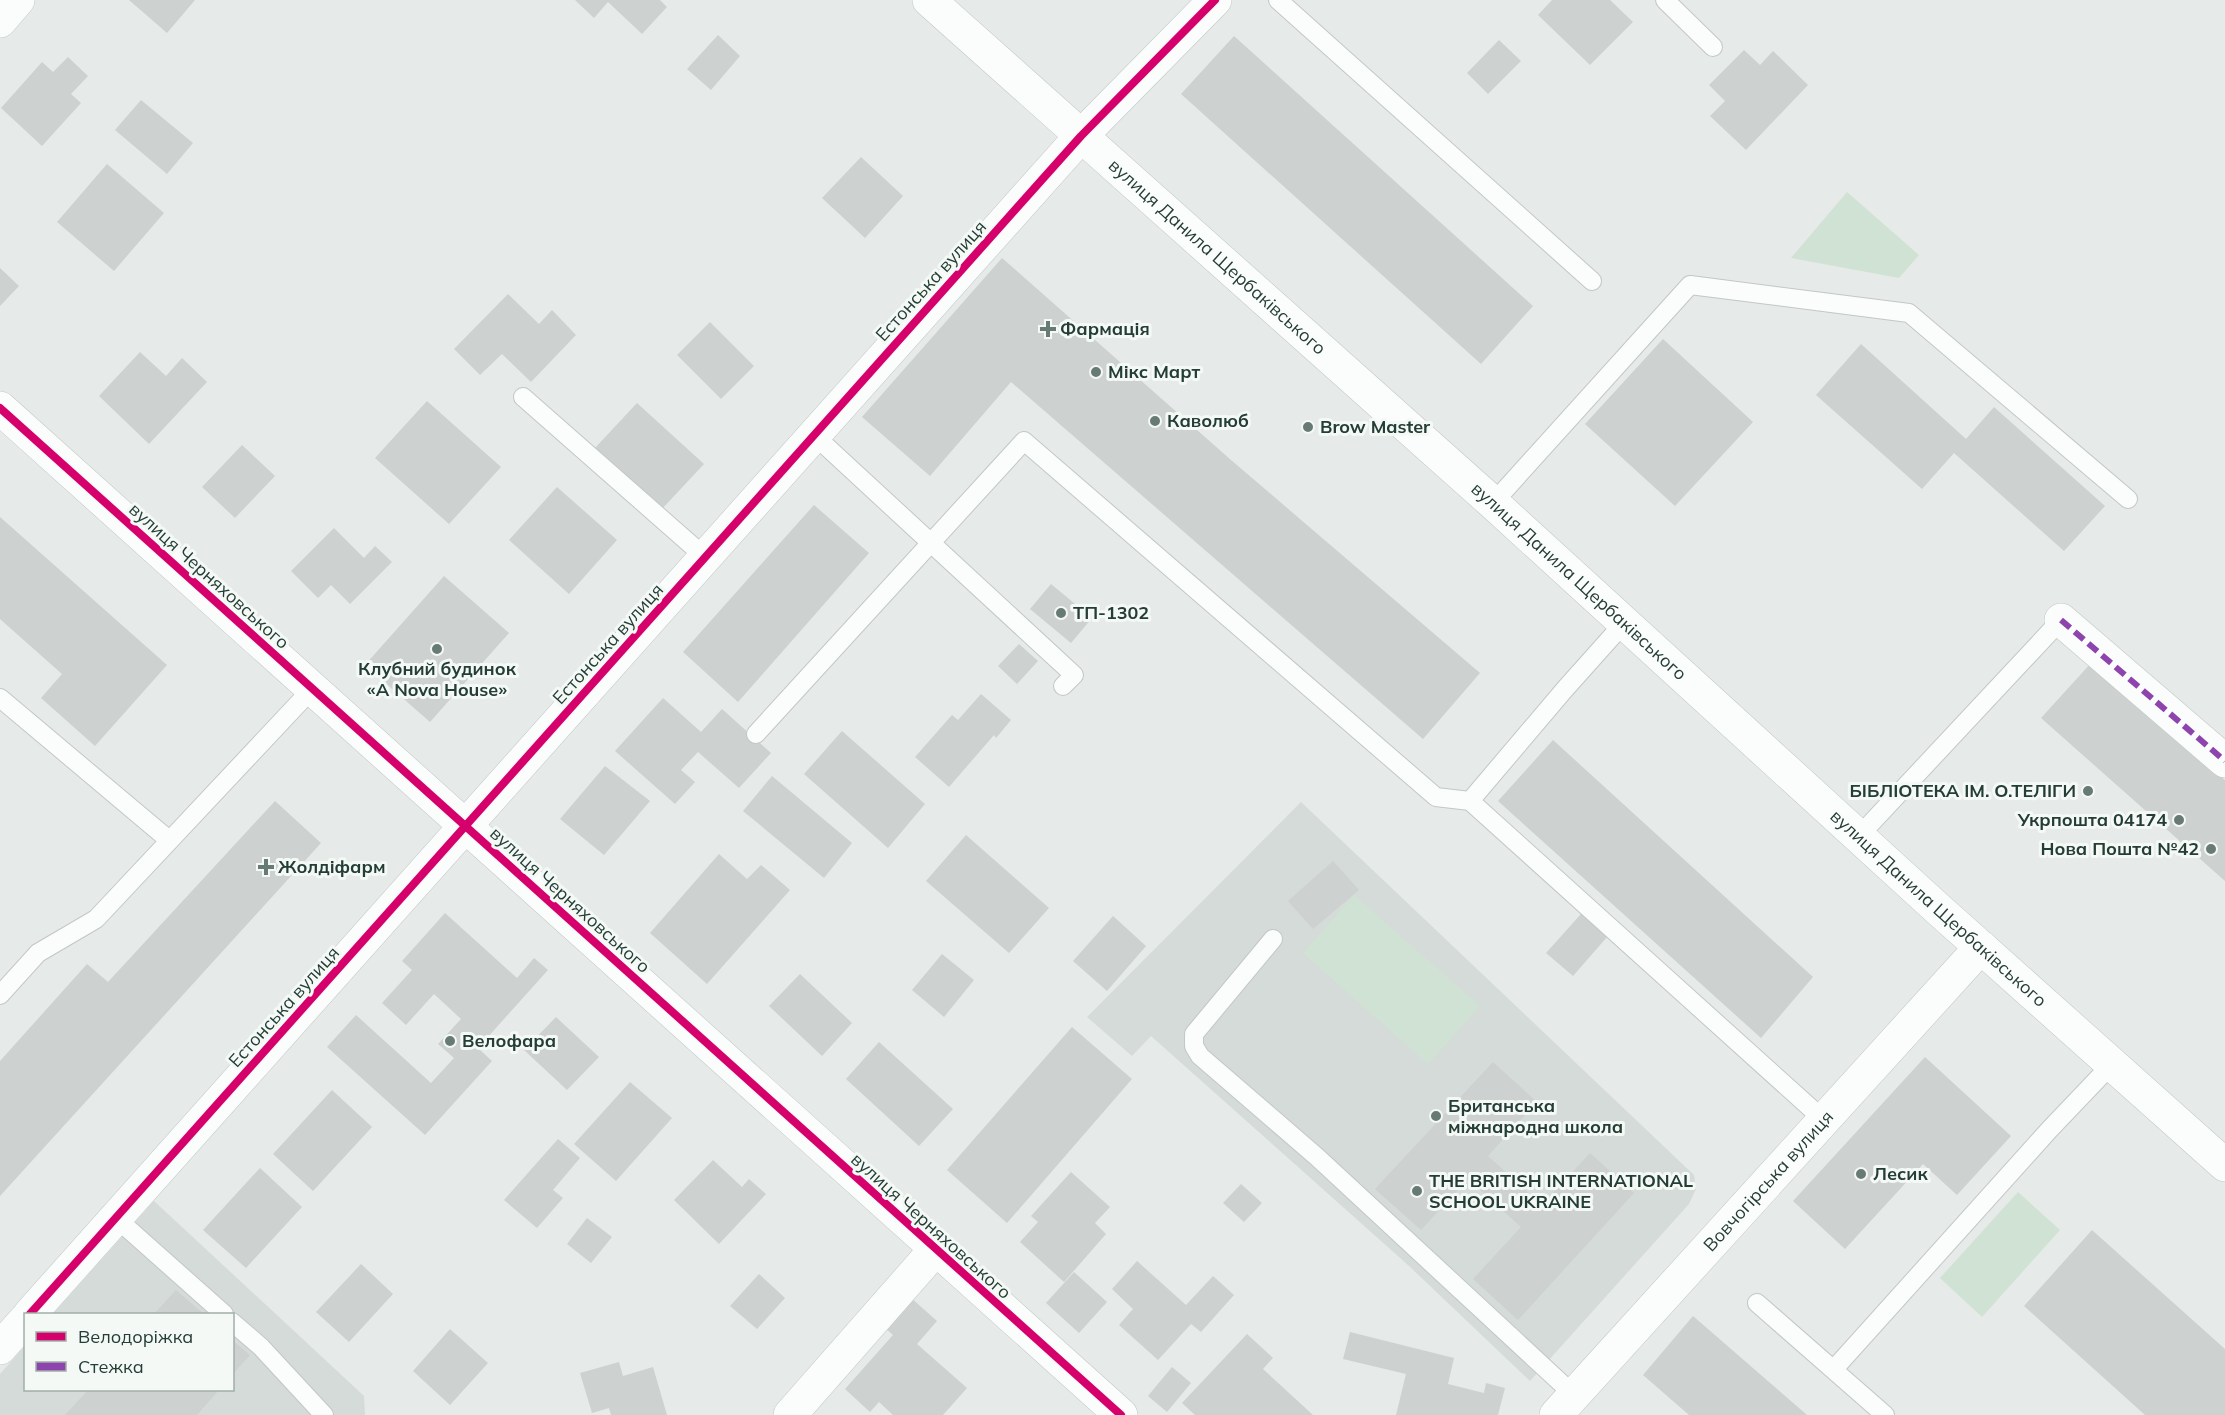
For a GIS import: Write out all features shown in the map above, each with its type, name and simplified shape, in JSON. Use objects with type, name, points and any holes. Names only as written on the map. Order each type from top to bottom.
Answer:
[{"type":"street","points":[[0,21],[18,0]]},
{"type":"street","name":"вулиця Данила Щербаківського","points":[[929,0],[1493,503],[1981,947],[2225,1165]]},
{"type":"street","name":"Естонська вулиця","points":[[31,1313],[1081,135],[1215,0]]},
{"type":"street","name":"вулиця Черняховського","points":[[0,408],[1121,1415]]},
{"type":"street","points":[[2061,620],[2225,762]]},
{"type":"street","name":"Вовчогірська вулиця","points":[[1565,1405],[1981,947]]},
{"type":"street","points":[[790,1415],[935,1250]]},
{"type":"street","points":[[0,1348],[24,1321]]},
{"type":"lane","points":[[1278,0],[1592,281]]},
{"type":"lane","points":[[1665,0],[1713,47]]},
{"type":"lane","points":[[1493,503],[1690,285],[1910,313],[2128,499]]},
{"type":"lane","points":[[523,397],[705,557]]},
{"type":"lane","points":[[814,435],[1074,675],[1063,686]]},
{"type":"lane","points":[[756,734],[1024,441],[1436,797],[1470,801],[1825,1121]]},
{"type":"lane","points":[[1859,836],[2061,620]]},
{"type":"lane","points":[[1470,801],[1564,689],[1624,623]]},
{"type":"lane","points":[[0,995],[38,953],[96,919],[312,689]]},
{"type":"lane","points":[[0,699],[169,840]]},
{"type":"lane","points":[[1273,939],[1194,1034],[1194,1046],[1200,1056],[1317,1157],[1565,1405]]},
{"type":"lane","points":[[1834,1369],[2050,1128],[2112,1064]]},
{"type":"lane","points":[[116,1218],[224,1313]]},
{"type":"lane","points":[[1756,1303],[1885,1415]]},
{"type":"lane","points":[[234,1324],[261,1347],[324,1415]]},
{"type":"shaded area","name":"Британська міжнародна школа","points":[[1301,802],[1694,1175],[1696,1189],[1689,1204],[1530,1381],[1408,1265],[1151,1036],[1132,1056],[1087,1017]]},
{"type":"shaded area","points":[[154,1201],[364,1396],[365,1415],[0,1415],[0,1374],[24,1347],[24,1391],[234,1391],[234,1313],[54,1313]]},
{"type":"green space","points":[[1847,192],[1919,255],[1899,278],[1791,258]]},
{"type":"green space","points":[[1354,895],[1480,1006],[1428,1064],[1303,953]]},
{"type":"green space","points":[[2018,1192],[2060,1230],[1982,1317],[1940,1278]]},
{"type":"building","points":[[129,0],[195,0],[167,33]]},
{"type":"building","points":[[575,0],[660,0],[667,7],[642,34],[608,2],[594,18]]},
{"type":"building","points":[[1552,0],[1610,0],[1633,22],[1590,65],[1538,15]]},
{"type":"building","points":[[718,35],[740,56],[711,90],[687,69]]},
{"type":"building","points":[[1234,36],[1533,306],[1481,364],[1181,94]]},
{"type":"building","points":[[1499,40],[1521,61],[1488,94],[1467,73]]},
{"type":"building","points":[[1744,50],[1760,65],[1773,51],[1808,85],[1746,150],[1710,116],[1725,101],[1709,85]]},
{"type":"building","points":[[68,57],[88,76],[71,94],[81,103],[42,146],[1,108],[42,62],[53,72]]},
{"type":"building","points":[[141,100],[193,143],[167,174],[115,130]]},
{"type":"building","points":[[861,157],[903,196],[865,238],[822,198]]},
{"type":"building","points":[[107,164],[164,213],[114,271],[57,222]]},
{"type":"building","points":[[1002,258],[1231,460],[1480,673],[1423,739],[1011,382],[930,476],[862,417]]},
{"type":"building","points":[[0,268],[19,286],[0,306]]},
{"type":"building","points":[[508,294],[539,324],[552,310],[576,335],[531,382],[502,354],[480,375],[454,349]]},
{"type":"building","points":[[710,322],[754,366],[721,399],[677,355]]},
{"type":"building","points":[[1663,339],[1753,422],[1675,506],[1585,424]]},
{"type":"building","points":[[1861,344],[1966,439],[1994,407],[2105,506],[2064,551],[1954,453],[1922,489],[1816,395]]},
{"type":"building","points":[[140,352],[166,376],[182,358],[207,382],[149,444],[99,396]]},
{"type":"building","points":[[427,401],[501,467],[449,524],[375,458]]},
{"type":"building","points":[[637,403],[704,464],[661,510],[595,448]]},
{"type":"building","points":[[242,445],[275,476],[235,518],[202,487]]},
{"type":"building","points":[[557,487],[617,540],[569,594],[509,540]]},
{"type":"building","points":[[814,505],[869,553],[738,702],[683,652]]},
{"type":"building","points":[[0,517],[167,665],[95,746],[41,698],[62,674],[0,619]]},
{"type":"building","points":[[334,528],[364,558],[375,546],[392,562],[350,604],[331,585],[318,598],[291,571]]},
{"type":"building","name":"Клубний будинок «A Nova House»","points":[[444,576],[509,633],[430,722],[365,665]]},
{"type":"building","name":"ТП-1302","points":[[1051,584],[1092,618],[1071,643],[1030,609]]},
{"type":"building","points":[[1019,644],[1038,661],[1017,684],[998,666]]},
{"type":"building","points":[[2092,662],[2225,780],[2225,881],[2041,718]]},
{"type":"building","points":[[981,694],[1011,720],[996,738],[994,735],[949,787],[915,757],[952,715],[958,720]]},
{"type":"building","points":[[663,698],[701,732],[722,709],[771,753],[739,788],[698,752],[681,770],[695,782],[675,804],[615,751]]},
{"type":"building","points":[[842,731],[925,804],[888,848],[804,774]]},
{"type":"building","points":[[1553,740],[1813,977],[1761,1038],[1498,801]]},
{"type":"building","points":[[605,766],[650,801],[604,855],[560,819]]},
{"type":"building","points":[[772,776],[852,843],[824,878],[743,811]]},
{"type":"building","points":[[275,801],[321,843],[0,1196],[0,1061],[87,964],[108,982]]},
{"type":"building","points":[[966,835],[1049,908],[1009,953],[926,881]]},
{"type":"building","points":[[719,854],[747,879],[761,865],[790,890],[707,984],[650,933]]},
{"type":"building","points":[[1333,861],[1359,890],[1313,929],[1288,901]]},
{"type":"building","points":[[445,913],[517,978],[534,958],[548,970],[478,1048],[492,1061],[425,1135],[327,1047],[356,1015],[431,1083],[454,1058],[438,1044],[461,1019],[434,994],[406,1025],[382,1003],[412,970],[402,961]]},
{"type":"building","points":[[1581,914],[1607,937],[1573,976],[1546,953]]},
{"type":"building","points":[[1113,916],[1146,946],[1107,991],[1073,961]]},
{"type":"building","points":[[942,954],[974,980],[944,1017],[912,990]]},
{"type":"building","points":[[800,974],[852,1023],[822,1056],[769,1006]]},
{"type":"building","points":[[556,1017],[599,1057],[567,1090],[524,1050]]},
{"type":"building","points":[[1072,1027],[1132,1079],[1007,1223],[947,1170]]},
{"type":"building","points":[[879,1042],[953,1109],[919,1146],[846,1079]]},
{"type":"building","points":[[1925,1057],[2011,1136],[1957,1195],[1923,1164],[1845,1249],[1793,1201]]},
{"type":"building","name":"THE BRITISH INTERNATIONAL SCHOOL UKRAINE","points":[[1493,1062],[1537,1102],[1488,1156],[1542,1205],[1590,1153],[1634,1193],[1518,1320],[1473,1279],[1521,1227],[1468,1179],[1421,1230],[1375,1189]]},
{"type":"building","points":[[630,1082],[672,1118],[616,1181],[574,1144]]},
{"type":"building","points":[[332,1090],[372,1127],[313,1191],[273,1154]]},
{"type":"building","points":[[558,1139],[580,1158],[553,1190],[563,1198],[537,1228],[504,1200]]},
{"type":"building","points":[[713,1160],[742,1187],[749,1179],[766,1194],[719,1244],[674,1200]]},
{"type":"building","points":[[260,1168],[302,1207],[246,1268],[203,1230]]},
{"type":"building","points":[[1071,1172],[1110,1207],[1095,1223],[1106,1234],[1064,1282],[1020,1242],[1038,1222],[1031,1216]]},
{"type":"building","points":[[1241,1184],[1262,1203],[1244,1222],[1223,1203]]},
{"type":"building","points":[[587,1218],[612,1237],[591,1263],[567,1244]]},
{"type":"building","points":[[2092,1230],[2225,1349],[2225,1415],[2145,1415],[2024,1306]]},
{"type":"building","points":[[1137,1261],[1186,1305],[1213,1276],[1234,1295],[1201,1332],[1191,1324],[1158,1360],[1119,1325],[1133,1309],[1112,1289]]},
{"type":"building","points":[[361,1264],[393,1294],[349,1342],[316,1312]]},
{"type":"building","points":[[1074,1272],[1107,1302],[1079,1333],[1046,1303]]},
{"type":"building","points":[[759,1274],[785,1298],[757,1329],[730,1306]]},
{"type":"building","points":[[176,1290],[203,1313],[155,1313]]},
{"type":"building","points":[[910,1297],[937,1321],[917,1344],[967,1388],[943,1415],[893,1415],[879,1402],[870,1412],[845,1389],[893,1335],[884,1327]]},
{"type":"building","points":[[1693,1316],[1807,1415],[1689,1415],[1643,1375]]},
{"type":"building","points":[[450,1329],[488,1363],[450,1405],[413,1371]]},
{"type":"building","points":[[1350,1332],[1454,1358],[1448,1384],[1484,1393],[1486,1383],[1505,1388],[1498,1415],[1396,1415],[1406,1374],[1343,1359]]},
{"type":"building","points":[[1247,1334],[1273,1358],[1263,1369],[1313,1415],[1195,1415],[1182,1403]]},
{"type":"building","points":[[234,1342],[250,1355],[234,1373]]},
{"type":"building","points":[[619,1362],[623,1376],[653,1367],[667,1415],[611,1415],[609,1408],[592,1413],[580,1373]]},
{"type":"building","points":[[1172,1367],[1191,1383],[1167,1412],[1148,1396]]},
{"type":"building","points":[[87,1391],[218,1391],[197,1415],[65,1415]]},
{"type":"marked path","points":[[2061,620],[2225,761]]},
{"type":"cycle path","points":[[31,1313],[1081,136],[1215,0]]},
{"type":"cycle path","points":[[0,408],[1121,1415]]},
{"type":"place","name":"Фармація","points":[[1048,329]]},
{"type":"place","name":"Мікс Март","points":[[1096,372]]},
{"type":"place","name":"Каволюб","points":[[1155,421]]},
{"type":"place","name":"Brow Master","points":[[1308,427]]},
{"type":"place","name":"ТП-1302","points":[[1061,613]]},
{"type":"place","name":"Клубний будинок «A Nova House»","points":[[437,649]]},
{"type":"place","name":"БІБЛІОТЕКА ІМ. О.ТЕЛІГИ","points":[[2088,791]]},
{"type":"place","name":"Укрпошта 04174","points":[[2179,820]]},
{"type":"place","name":"Нова Пошта №42","points":[[2211,849]]},
{"type":"place","name":"Жолдіфарм","points":[[266,867]]},
{"type":"place","name":"Велофара","points":[[450,1041]]},
{"type":"place","name":"Британська міжнародна школа","points":[[1436,1116]]},
{"type":"place","name":"Лесик","points":[[1861,1174]]},
{"type":"place","name":"THE BRITISH INTERNATIONAL SCHOOL UKRAINE","points":[[1417,1191]]}]
